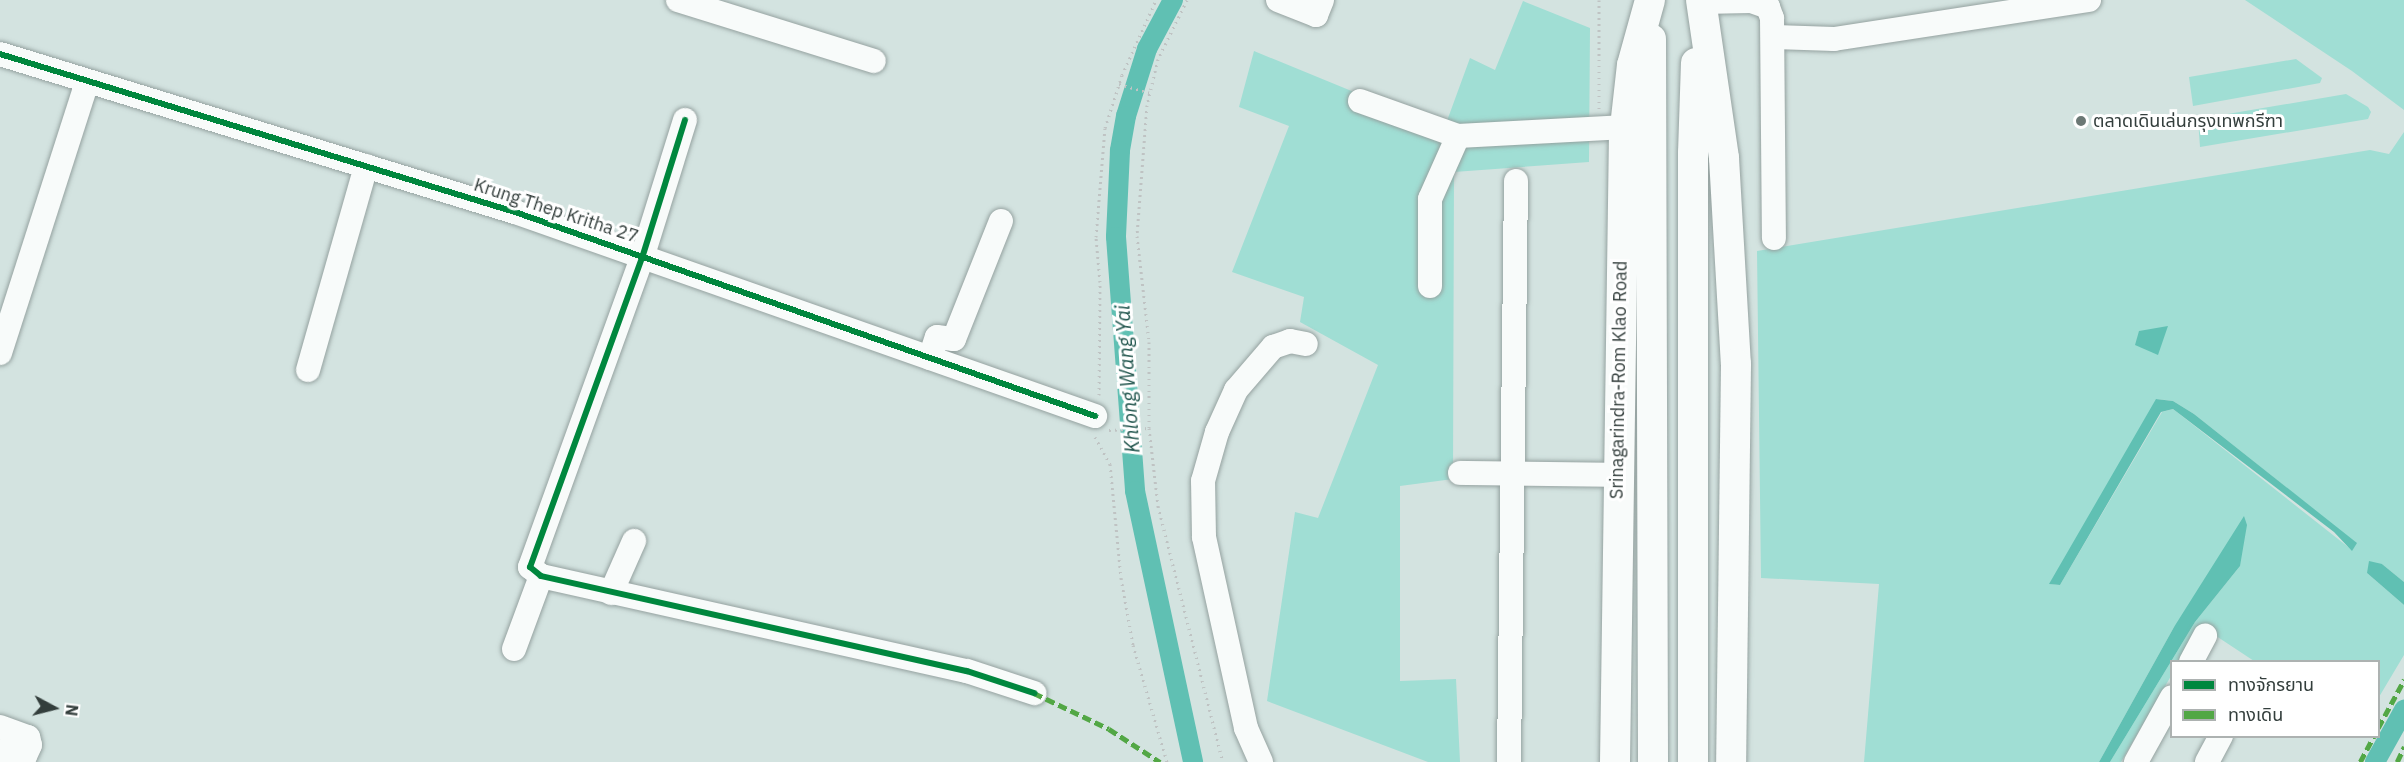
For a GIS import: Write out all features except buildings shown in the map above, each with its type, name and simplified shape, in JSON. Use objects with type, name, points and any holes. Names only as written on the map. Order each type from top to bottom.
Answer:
[{"type":"main road","name":"Srinagarindra-Rom Klao Road","points":[[1615,762],[1617,475],[1626,127],[1632,64],[1650,0]]},
{"type":"main road","name":"Srinagarindra-Rom Klao Road","points":[[1650,0],[1653,762]]},
{"type":"main road","points":[[1693,762],[1693,153],[1700,1]]},
{"type":"main road","points":[[1700,1],[1724,158],[1736,352],[1731,762]]},
{"type":"street","points":[[678,0],[874,62]]},
{"type":"street","points":[[1278,0],[1316,15],[1322,0]]},
{"type":"street","points":[[1775,37],[1833,39],[2089,0]]},
{"type":"street","points":[[1700,1],[1751,1],[1768,7],[1775,37],[1774,238]]},
{"type":"street","name":"Krung Thep Kritha 27","points":[[0,54],[366,166],[644,255],[930,358],[1094,423]]},
{"type":"street","points":[[0,353],[87,82]]},
{"type":"street","points":[[1360,101],[1458,136],[1626,127]]},
{"type":"street","points":[[685,120],[644,255],[534,549],[531,567],[541,576],[968,671],[1034,693]]},
{"type":"street","points":[[1430,286],[1430,199],[1458,136]]},
{"type":"street","points":[[308,370],[366,166]]},
{"type":"street","points":[[1509,762],[1516,181]]},
{"type":"street","points":[[930,358],[937,337],[954,339],[1001,221]]},
{"type":"street","points":[[1260,762],[1246,728],[1204,537],[1203,481],[1217,432],[1236,390],[1273,347],[1290,341],[1306,344]]},
{"type":"street","points":[[1460,473],[1617,475]]},
{"type":"street","points":[[610,592],[634,541]]},
{"type":"street","points":[[514,649],[541,576]]},
{"type":"street","points":[[2192,660],[2205,636]]},
{"type":"street","points":[[2136,762],[2170,701]]},
{"type":"street","points":[[0,728],[28,737],[30,745],[25,756],[0,751]]},
{"type":"street","points":[[2207,762],[2220,738]]},
{"type":"path","points":[[1156,0],[1119,84],[1105,128],[1096,222],[1102,363],[1094,423],[1110,464],[1121,578],[1133,645],[1167,762]]},
{"type":"path","points":[[1187,0],[1158,59],[1150,93],[1137,236],[1149,342],[1149,428],[1158,506],[1223,762]]},
{"type":"path","points":[[1119,84],[1150,93]]},
{"type":"path","points":[[1094,423],[1149,428]]},
{"type":"shaded area","points":[[2245,0],[2404,0],[2404,110],[2352,71]]},
{"type":"shaded area","points":[[1523,1],[1590,28],[1589,162],[1454,172],[1453,479],[1400,486],[1400,681],[1456,679],[1460,762],[1428,762],[1267,701],[1295,512],[1318,518],[1378,365],[1300,322],[1304,297],[1232,272],[1289,126],[1239,107],[1254,51],[1444,129],[1470,58],[1495,70]]},
{"type":"shaded area","points":[[2296,59],[2322,78],[2320,83],[2193,106],[2189,77]]},
{"type":"shaded area","points":[[2346,94],[2368,107],[2371,112],[2368,119],[2200,147],[2198,119]]},
{"type":"shaded area","points":[[2404,132],[2404,582],[2382,564],[2367,573],[2404,605],[2404,655],[2380,695],[2380,660],[2252,660],[2201,626],[2181,660],[2172,660],[2195,622],[2240,566],[2174,627],[2099,762],[1864,762],[1879,584],[1761,578],[1757,251],[2370,150],[2389,154]],"holes":[[[2157,399],[2173,401],[2194,414],[2356,543],[2352,550],[2173,409],[2162,412],[2060,585],[2050,584]]]},
{"type":"shaded area","points":[[2168,326],[2158,355],[2135,345],[2139,331]]},
{"type":"shaded area","points":[[2156,399],[2173,401],[2194,414],[2357,543],[2352,551],[2334,532],[2173,409],[2161,412],[2060,585],[2049,584]]},
{"type":"shaded area","points":[[2244,516],[2247,525],[2240,566],[2195,622],[2110,762],[2099,762],[2174,627]]},
{"type":"shaded area","points":[[2369,561],[2382,564],[2404,582],[2404,605],[2367,573]]},
{"type":"shaded area","points":[[2170,663],[2170,678],[2121,762],[2110,762]]},
{"type":"waterway","name":"Khlong Wang Yai","points":[[1173,0],[1147,49],[1126,116],[1120,151],[1116,237],[1135,491],[1193,762]]},
{"type":"waterway","points":[[2375,762],[2404,710]]},
{"type":"marked path","points":[[2380,724],[2404,680]]},
{"type":"marked path","points":[[1034,693],[1109,729],[1160,762]]},
{"type":"marked path","points":[[2360,762],[2373,738]]},
{"type":"marked path","points":[[2397,762],[2404,747]]},
{"type":"cycle path","points":[[0,54],[515,212],[1095,416]]},
{"type":"cycle path","points":[[685,120],[643,255],[530,567],[541,576],[967,671],[1034,693]]},
{"type":"place","name":"ตลาดเดินเล่นกรุงเทพกรีฑา","points":[[2081,121]]}]
